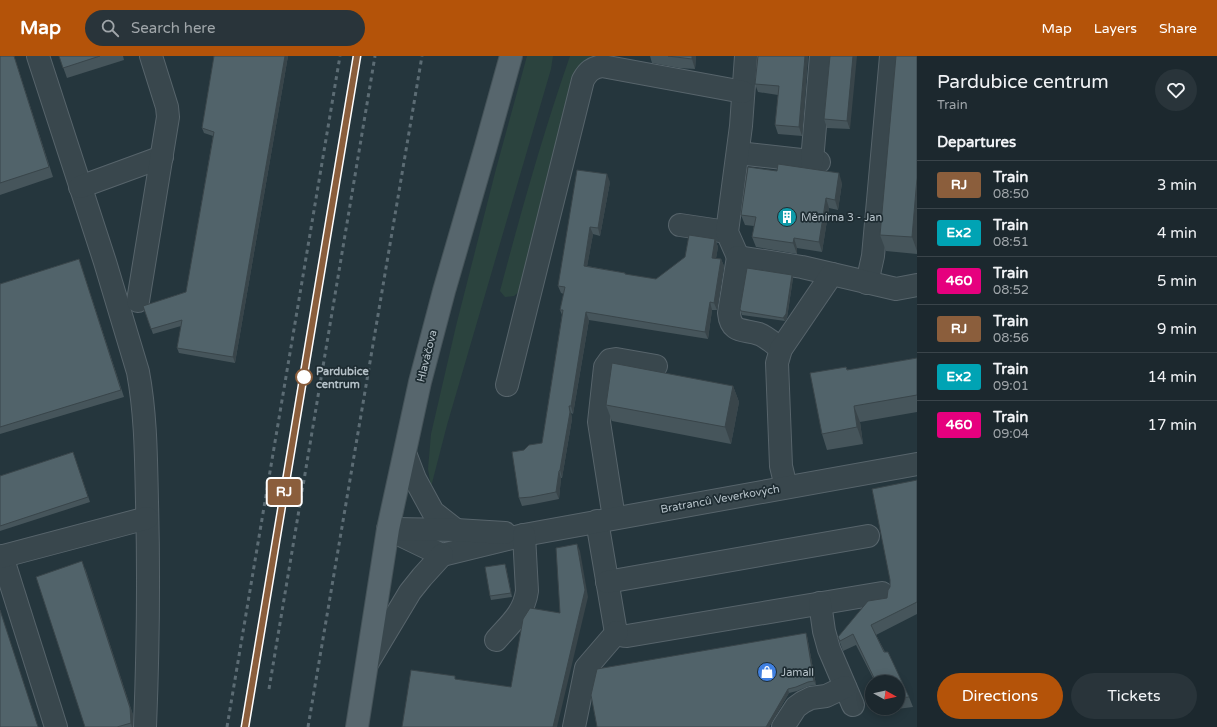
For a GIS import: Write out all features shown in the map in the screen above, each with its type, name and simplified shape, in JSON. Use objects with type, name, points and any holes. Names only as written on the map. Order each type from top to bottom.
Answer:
[{"type":"main road","name":"Hlaváčova","points":[[357,727],[388,529],[420,382],[463,221],[511,56]]},
{"type":"street","points":[[38,56],[105,262],[138,372],[141,390],[145,424],[148,557],[145,727]]},
{"type":"street","points":[[138,301],[168,112],[152,56]]},
{"type":"street","points":[[746,56],[742,126],[727,232],[738,257],[729,313],[733,326],[740,330],[759,334],[781,349]]},
{"type":"street","points":[[738,153],[816,162],[821,56]]},
{"type":"street","points":[[867,283],[873,256],[891,56]]},
{"type":"street","points":[[507,385],[583,80],[587,72],[602,66],[743,92]]},
{"type":"street","points":[[80,187],[162,157]]},
{"type":"street","points":[[680,225],[727,232]]},
{"type":"street","points":[[738,257],[802,267],[867,283],[896,288],[917,285]]},
{"type":"street","points":[[786,487],[781,466],[777,363],[781,349],[832,274]]},
{"type":"street","points":[[616,632],[607,582],[599,422],[605,367],[610,360],[616,359],[656,366]]},
{"type":"street","points":[[405,452],[415,479],[433,512],[456,530]]},
{"type":"street","name":"Bratranců Veverkových","points":[[442,555],[524,535],[917,464]]},
{"type":"street","points":[[56,727],[1,557],[147,518]]},
{"type":"street","points":[[388,529],[442,555]]},
{"type":"street","name":"Bratranců Veverkových","points":[[388,529],[456,530],[524,535]]},
{"type":"street","points":[[496,640],[520,613],[526,599],[527,591],[524,535]]},
{"type":"street","points":[[607,582],[868,536]]},
{"type":"street","name":"Hlaváčova","points":[[368,662],[410,592],[442,555]]},
{"type":"street","points":[[616,632],[627,636],[882,593]]},
{"type":"street","points":[[783,727],[796,707],[802,702],[811,698],[826,696],[849,696],[826,640],[820,603]]},
{"type":"street","points":[[574,727],[583,676],[586,668],[616,632]]},
{"type":"green space","points":[[527,56],[553,56],[551,69],[447,425],[431,487],[428,469],[431,434],[456,326],[496,169]]},
{"type":"green space","points":[[570,56],[613,56],[612,58],[576,71],[568,93],[522,289],[514,296],[505,297],[500,291],[508,261],[524,202]]},
{"type":"building","points":[[0,56],[14,56],[49,167],[0,183]]},
{"type":"building","points":[[59,56],[100,56],[63,68]]},
{"type":"building","points":[[214,56],[285,56],[233,357],[177,348],[182,320],[151,329],[143,306],[186,292],[214,132],[202,128]]},
{"type":"building","points":[[668,56],[692,56],[692,59]]},
{"type":"building","points":[[758,56],[805,56],[799,127],[775,125],[779,86],[755,84]]},
{"type":"building","points":[[830,56],[853,56],[847,121],[824,119]]},
{"type":"building","points":[[896,56],[917,56],[917,178],[912,237],[880,235]]},
{"type":"building","name":"Měnírna 3 - Jan","points":[[778,164],[839,173],[835,200],[826,198],[819,242],[794,238],[793,243],[752,237],[756,217],[741,215],[748,167],[777,171]]},
{"type":"building","points":[[577,170],[607,174],[598,228],[590,227],[584,266],[656,279],[685,257],[689,235],[715,239],[712,258],[721,259],[714,303],[710,302],[705,332],[586,312],[571,406],[569,406],[570,412],[556,492],[519,498],[512,452],[524,450],[529,445],[542,443],[563,310],[560,310],[565,287],[558,286]]},
{"type":"building","points":[[79,259],[121,390],[0,427],[0,284]]},
{"type":"building","points":[[747,268],[792,275],[786,314],[783,318],[741,311],[740,309]]},
{"type":"building","points":[[917,358],[917,395],[854,406],[857,427],[822,434],[810,373],[846,367],[847,370]]},
{"type":"building","points":[[612,363],[733,386],[725,427],[606,405]]},
{"type":"building","points":[[73,452],[88,497],[0,526],[0,476]]},
{"type":"building","points":[[917,480],[917,602],[871,625],[884,652],[888,652],[899,675],[873,675],[853,634],[840,641],[838,637],[868,601],[887,598],[890,587],[890,580],[872,489]]},
{"type":"building","points":[[577,544],[585,590],[553,727],[402,727],[411,670],[455,676],[455,679],[511,687],[523,619],[530,608],[560,613],[556,548]]},
{"type":"building","points":[[82,561],[130,708],[131,723],[117,727],[85,727],[36,577]]},
{"type":"building","points":[[505,564],[511,593],[490,596],[485,567]]},
{"type":"building","points":[[0,610],[38,727],[0,727]]},
{"type":"building","points":[[806,633],[814,681],[788,689],[766,727],[597,727],[591,695],[597,669]]},
{"type":"building","points":[[905,688],[909,697],[905,697]]},
{"type":"railway","points":[[227,727],[340,56]]},
{"type":"railway","points":[[245,727],[357,56]]},
{"type":"railway","points":[[269,689],[375,56]]},
{"type":"railway","points":[[308,727],[422,56]]},
{"type":"train","name":"RJ","points":[[245,727],[357,56]]},
{"type":"place","name":"Měnírna 3 - Jan","points":[[787,217]]},
{"type":"place","name":"Pardubice centrum","points":[[304,377]]},
{"type":"place","name":"Jamall","points":[[767,672]]}]
